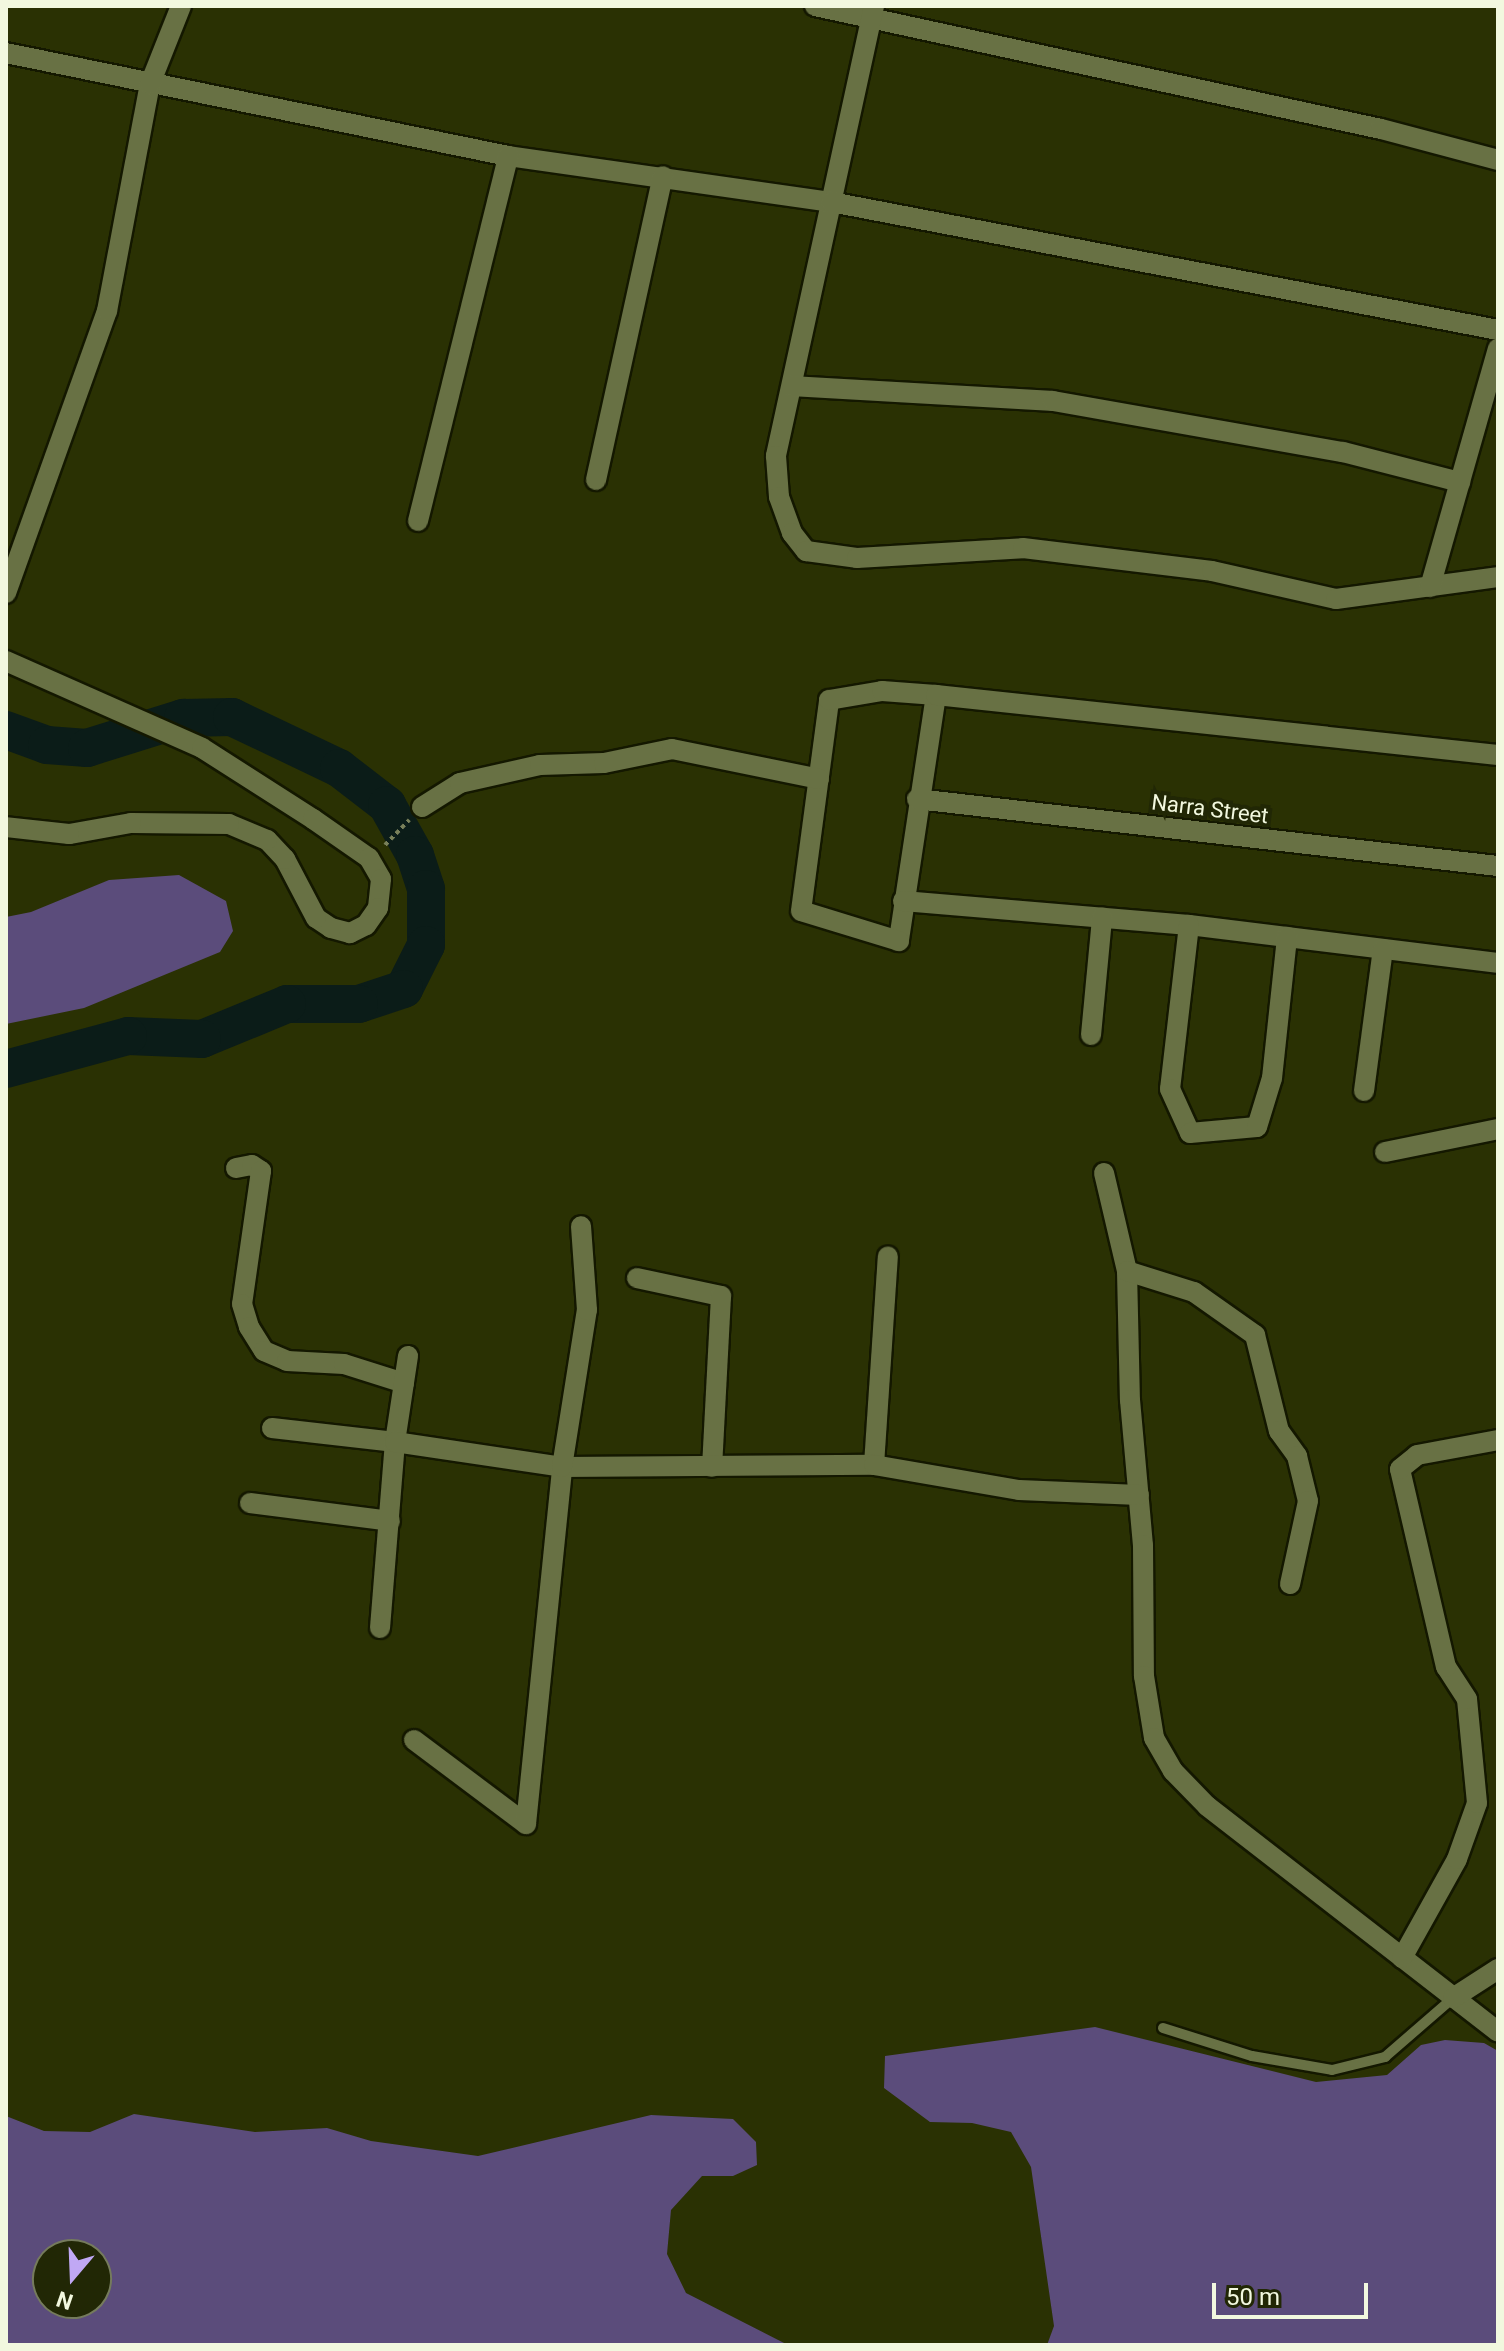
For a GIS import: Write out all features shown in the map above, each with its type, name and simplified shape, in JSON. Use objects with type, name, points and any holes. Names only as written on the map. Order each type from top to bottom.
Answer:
[{"type":"street","points":[[6,593],[107,311],[150,84],[181,6]]},
{"type":"street","points":[[815,6],[873,12],[1381,129],[1498,160]]},
{"type":"street","points":[[873,12],[776,456],[779,497],[792,533],[806,551],[857,558],[1023,548],[1212,571],[1336,599],[1498,577]]},
{"type":"street","points":[[6,53],[508,156],[831,202],[1498,330]]},
{"type":"street","points":[[418,521],[508,156]]},
{"type":"street","points":[[596,480],[663,176]]},
{"type":"street","points":[[1430,587],[1498,349]]},
{"type":"street","points":[[792,386],[1053,401],[1343,452],[1460,482]]},
{"type":"street","points":[[6,661],[202,748],[369,858],[381,879],[378,908],[366,925],[350,933],[316,918],[285,859],[267,840],[229,824],[131,823],[69,834],[6,827]]},
{"type":"street","points":[[936,695],[917,799],[899,941],[801,911],[829,700],[882,691],[936,695],[1498,755]]},
{"type":"street","points":[[422,807],[460,783],[540,765],[604,763],[672,749],[819,779]]},
{"type":"street","name":"Narra Street","points":[[917,799],[1498,866]]},
{"type":"street","points":[[903,901],[1189,925],[1498,963]]},
{"type":"street","points":[[1091,1035],[1102,918]]},
{"type":"street","points":[[1189,925],[1170,1089],[1190,1133],[1257,1127],[1272,1078],[1287,937]]},
{"type":"street","points":[[1364,1091],[1383,949]]},
{"type":"street","points":[[1385,1152],[1498,1129]]},
{"type":"street","points":[[236,1168],[252,1165],[261,1173],[242,1304],[249,1327],[264,1351],[287,1361],[344,1364],[404,1383]]},
{"type":"street","points":[[1104,1173],[1127,1271],[1130,1400],[1139,1495],[1144,1676],[1154,1738],[1173,1771],[1207,1806],[1498,2032]]},
{"type":"street","points":[[414,1740],[526,1824],[562,1467],[587,1310],[581,1226]]},
{"type":"street","points":[[874,1465],[888,1256]]},
{"type":"street","points":[[1127,1271],[1194,1292],[1255,1335],[1279,1431],[1297,1456],[1308,1501],[1290,1584]]},
{"type":"street","points":[[637,1278],[721,1296],[712,1467]]},
{"type":"street","points":[[380,1628],[395,1442],[408,1356]]},
{"type":"street","points":[[272,1428],[395,1442],[562,1467],[874,1465],[1019,1490],[1139,1495]]},
{"type":"street","points":[[1402,1958],[1457,1859],[1477,1803],[1467,1699],[1446,1667],[1400,1469],[1417,1455],[1498,1440]]},
{"type":"street","points":[[250,1503],[390,1521]]},
{"type":"street","points":[[1453,1998],[1498,1969]]},
{"type":"lane","points":[[1163,2028],[1252,2056],[1332,2070],[1385,2057],[1453,1998]]},
{"type":"path","points":[[376,854],[422,807]]},
{"type":"shaded area","points":[[179,875],[226,901],[233,931],[220,952],[84,1008],[6,1024],[6,917],[31,912],[109,880]]},
{"type":"shaded area","points":[[1095,2027],[1316,2082],[1387,2075],[1421,2045],[1445,2040],[1484,2043],[1498,2051],[1498,2345],[1047,2345],[1054,2326],[1031,2167],[1011,2132],[972,2123],[930,2122],[884,2088],[885,2056]]},
{"type":"shaded area","points":[[134,2114],[255,2132],[327,2128],[371,2141],[478,2156],[651,2115],[733,2119],[756,2142],[757,2165],[733,2176],[702,2176],[671,2210],[667,2254],[686,2293],[788,2345],[6,2345],[6,2116],[44,2131],[90,2132]]},
{"type":"waterway","points":[[6,730],[47,745],[87,748],[183,718],[232,717],[339,768],[387,805],[415,855],[426,889],[426,945],[404,989],[359,1004],[287,1004],[202,1039],[128,1036],[6,1069]]}]
